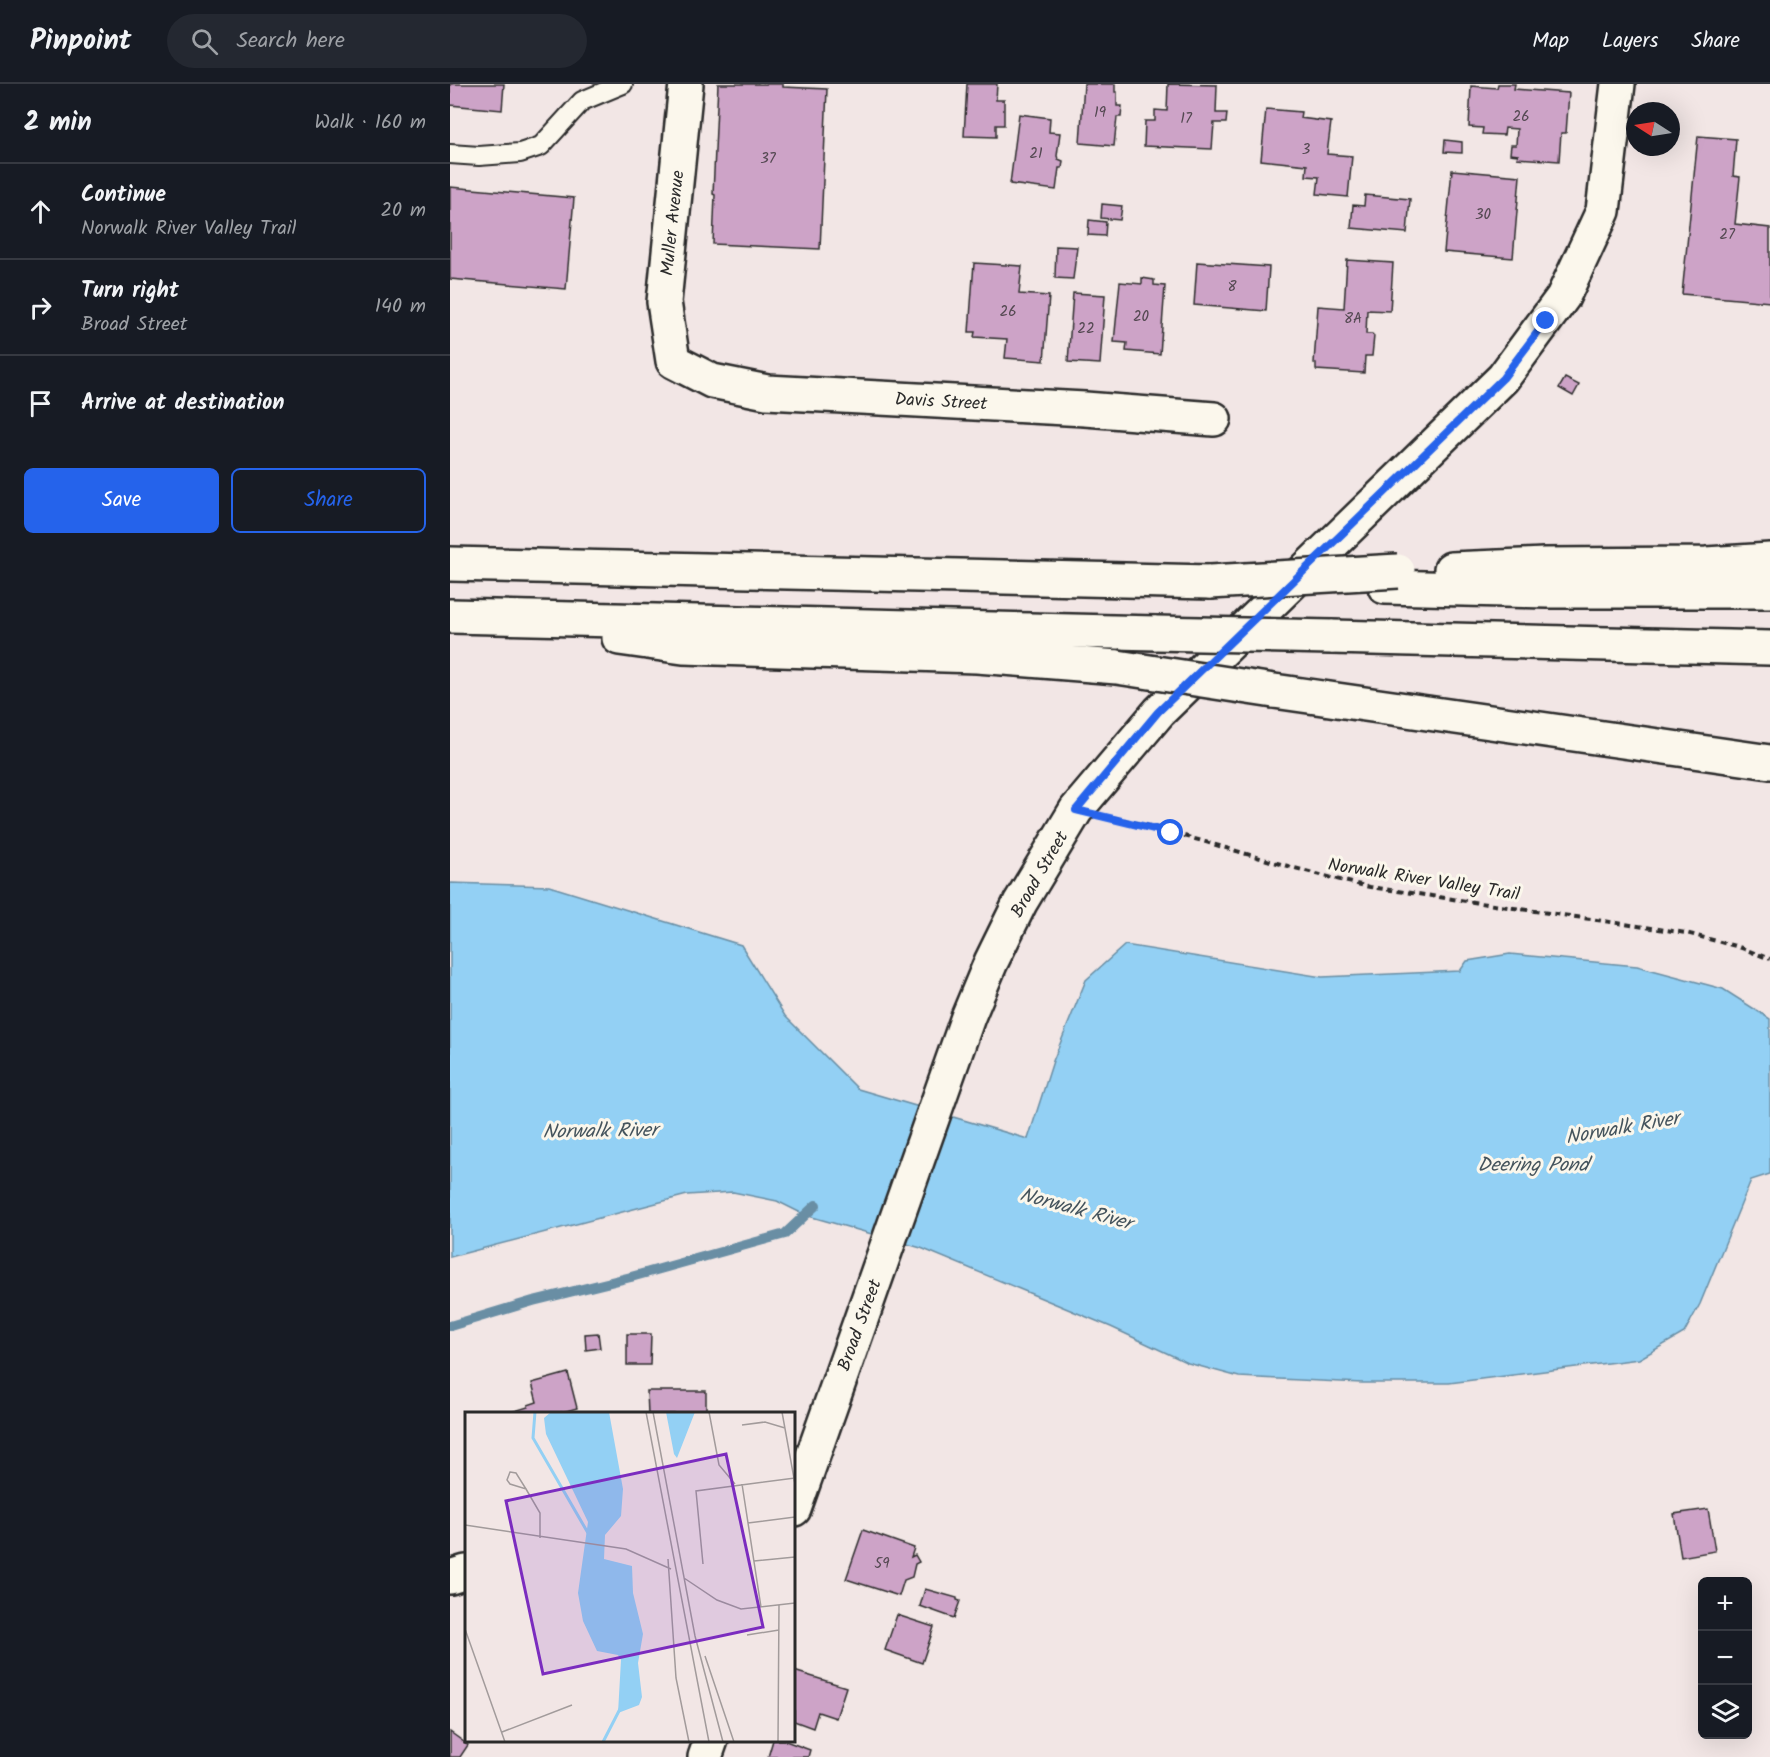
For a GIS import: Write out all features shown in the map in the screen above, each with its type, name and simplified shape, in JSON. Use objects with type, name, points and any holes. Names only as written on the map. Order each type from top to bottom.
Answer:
[{"type":"main road","name":"Muller Avenue","points":[[673,361],[664,302],[686,84]]},
{"type":"main road","name":"Broad Street","points":[[795,1506],[968,1017],[991,962],[1020,903],[1076,810],[1158,712],[1503,378],[1563,297],[1603,211],[1618,84]]},
{"type":"main road","name":"Davis Street","points":[[673,361],[712,381],[767,392],[1073,408],[1214,419]]},
{"type":"main road","points":[[450,564],[1210,582],[1392,579],[1544,565],[1707,564],[1770,560]]},
{"type":"main road","points":[[1392,579],[1559,591],[1770,591]]},
{"type":"main road","points":[[458,616],[1770,648]]},
{"type":"main road","points":[[458,616],[683,647],[977,656],[1117,667],[1770,762]]},
{"type":"main road","points":[[450,1577],[465,1572]]},
{"type":"main road","points":[[705,1757],[710,1742]]},
{"type":"lane","points":[[450,154],[479,156],[520,153],[541,146],[582,101],[623,84]]},
{"type":"path","name":"Norwalk River Valley Trail","points":[[1076,810],[1230,848],[1321,876],[1370,887],[1686,933],[1770,959]]},
{"type":"water","name":"Deering Pond","points":[[450,883],[549,886],[741,945],[785,1016],[858,1089],[1028,1139],[1053,1061],[1086,980],[1125,945],[1322,977],[1460,971],[1467,961],[1510,954],[1637,966],[1723,989],[1770,1019],[1770,1174],[1751,1180],[1700,1304],[1684,1333],[1639,1359],[1449,1383],[1362,1383],[1239,1377],[1188,1363],[1111,1327],[921,1248],[805,1215],[777,1201],[733,1192],[687,1195],[450,1257]]},
{"type":"building","points":[[450,84],[504,84],[502,110],[450,105]]},
{"type":"building","points":[[718,84],[783,84],[783,87],[827,89],[820,249],[713,244]]},
{"type":"building","points":[[967,84],[997,84],[996,100],[1004,100],[1004,125],[996,125],[996,137],[964,136]]},
{"type":"building","points":[[1084,84],[1115,84],[1117,106],[1122,106],[1121,117],[1117,117],[1114,146],[1080,143]]},
{"type":"building","points":[[1168,84],[1217,85],[1216,113],[1227,113],[1226,123],[1214,123],[1212,149],[1144,146],[1145,121],[1155,121],[1155,110],[1167,111]]},
{"type":"building","points":[[1498,84],[1515,84],[1514,89],[1569,93],[1566,133],[1561,133],[1559,161],[1517,158],[1518,155],[1510,154],[1511,145],[1516,145],[1517,129],[1505,128],[1504,135],[1482,134],[1483,128],[1469,127],[1471,86],[1497,88]]},
{"type":"building","points":[[1266,109],[1301,112],[1300,118],[1331,122],[1327,154],[1352,156],[1348,197],[1317,194],[1319,177],[1306,176],[1307,165],[1261,160]]},
{"type":"building","points":[[1019,114],[1050,118],[1049,132],[1060,133],[1057,156],[1063,161],[1062,168],[1059,168],[1056,190],[1010,184]]},
{"type":"building","points":[[1698,136],[1736,139],[1733,176],[1740,177],[1735,224],[1770,228],[1770,302],[1682,294]]},
{"type":"building","points":[[1445,140],[1462,142],[1462,153],[1444,152]]},
{"type":"building","points":[[1452,170],[1520,176],[1513,258],[1444,252]]},
{"type":"building","points":[[450,187],[574,198],[566,289],[450,279]]},
{"type":"building","points":[[1365,195],[1410,199],[1407,233],[1351,228],[1353,205],[1364,206]]},
{"type":"building","points":[[1102,204],[1122,206],[1120,220],[1101,218]]},
{"type":"building","points":[[1089,220],[1106,222],[1105,236],[1088,235]]},
{"type":"building","points":[[1056,246],[1077,247],[1073,279],[1055,278]]},
{"type":"building","points":[[1347,260],[1393,263],[1390,311],[1367,310],[1366,334],[1374,336],[1372,356],[1365,356],[1364,373],[1316,370],[1316,363],[1314,363],[1318,306],[1344,308]]},
{"type":"building","points":[[1197,262],[1269,267],[1266,311],[1194,305]]},
{"type":"building","points":[[974,263],[1022,266],[1019,294],[1049,296],[1044,361],[1005,358],[1007,339],[974,337],[975,332],[969,332]]},
{"type":"building","points":[[1142,278],[1154,280],[1154,285],[1165,286],[1160,354],[1126,351],[1127,343],[1114,342],[1120,282],[1142,284]]},
{"type":"building","points":[[1073,293],[1105,295],[1100,364],[1068,362]]},
{"type":"building","points":[[1565,378],[1579,385],[1573,396],[1559,388]]},
{"type":"building","points":[[598,1333],[600,1348],[586,1350],[585,1334]]},
{"type":"building","points":[[627,1334],[651,1334],[650,1365],[627,1365]]},
{"type":"building","points":[[568,1373],[577,1408],[563,1412],[512,1412],[537,1402],[532,1383]]},
{"type":"building","points":[[647,1391],[706,1391],[706,1412],[648,1412]]},
{"type":"building","points":[[1708,1509],[1715,1551],[1681,1557],[1674,1514]]},
{"type":"building","points":[[863,1530],[914,1548],[911,1557],[915,1555],[919,1562],[915,1564],[912,1577],[904,1580],[899,1596],[846,1579]]},
{"type":"building","points":[[925,1589],[957,1598],[960,1601],[954,1618],[920,1606]]},
{"type":"building","points":[[897,1615],[934,1627],[922,1663],[885,1650]]},
{"type":"building","points":[[795,1671],[846,1687],[836,1718],[818,1712],[813,1728],[795,1721]]},
{"type":"building","points":[[450,1732],[468,1745],[460,1757],[450,1757]]},
{"type":"building","points":[[772,1742],[788,1742],[810,1750],[808,1757],[768,1757]]},
{"type":"waterway","points":[[450,1326],[533,1301],[631,1277],[785,1234],[816,1205]]},
{"type":"route","points":[[1171,833],[1076,810],[1158,712],[1503,378],[1546,321]]},
{"type":"water label","name":"Norwalk River","points":[[1622,1127]]},
{"type":"water label","name":"Norwalk River","points":[[600,1130]]},
{"type":"water label","name":"Norwalk River","points":[[1076,1208]]}]
